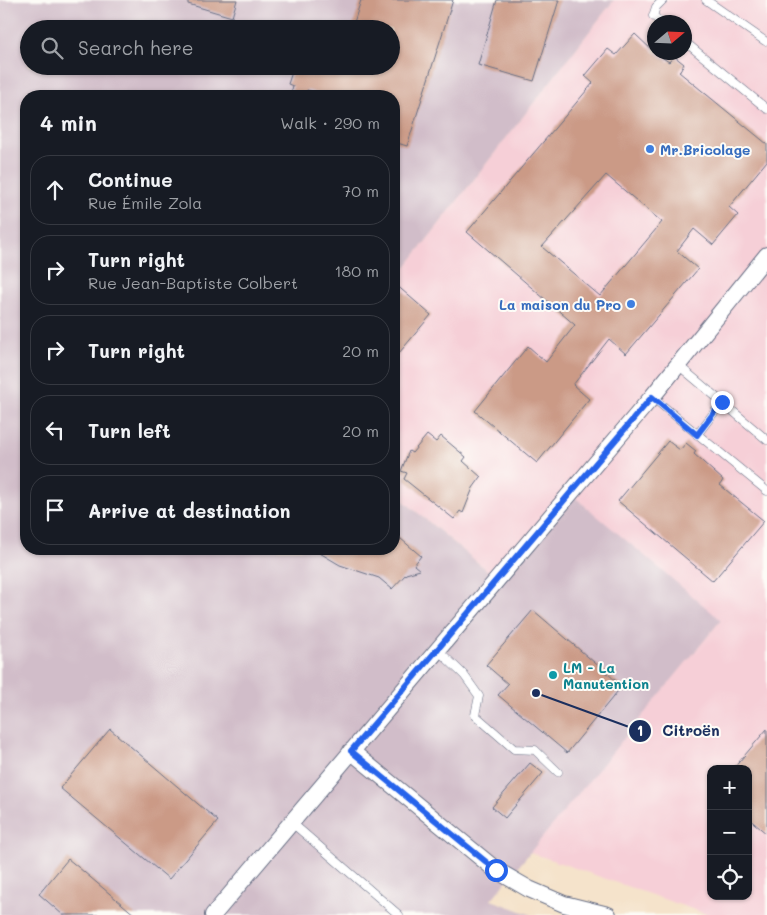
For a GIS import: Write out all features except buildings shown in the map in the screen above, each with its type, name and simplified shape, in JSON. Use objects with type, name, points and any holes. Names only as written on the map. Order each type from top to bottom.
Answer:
[{"type":"street","points":[[213,915],[652,397],[767,255]]},
{"type":"street","points":[[351,751],[496,870],[529,889],[564,904],[608,915]]},
{"type":"lane","points":[[653,15],[656,7],[664,0]]},
{"type":"lane","points":[[706,0],[766,42]]},
{"type":"lane","points":[[692,47],[767,108]]},
{"type":"lane","points":[[677,364],[767,440]]},
{"type":"lane","points":[[652,397],[767,492]]},
{"type":"lane","points":[[697,435],[722,402]]},
{"type":"lane","points":[[437,650],[464,675],[479,696],[476,715],[514,749],[535,750],[558,772]]},
{"type":"lane","points":[[291,822],[399,915]]},
{"type":"shaded area","points":[[0,0],[614,0],[400,274],[400,90],[20,90],[20,555],[400,555],[400,498],[494,576],[565,489],[721,620],[491,900],[532,915],[0,915]]},
{"type":"shaded area","points":[[614,0],[767,0],[767,915],[709,915],[529,852],[721,620],[494,576],[400,498],[400,274]]},
{"type":"place","name":"Mr.Bricolage","points":[[650,149]]},
{"type":"place","name":"La maison du Pro","points":[[631,304]]},
{"type":"place","name":"LM - La Manutention","points":[[553,675]]},
{"type":"place","name":"Citroën","points":[[536,693]]},
{"type":"route","points":[[496,870],[351,751],[652,397],[697,435],[722,402]]}]
